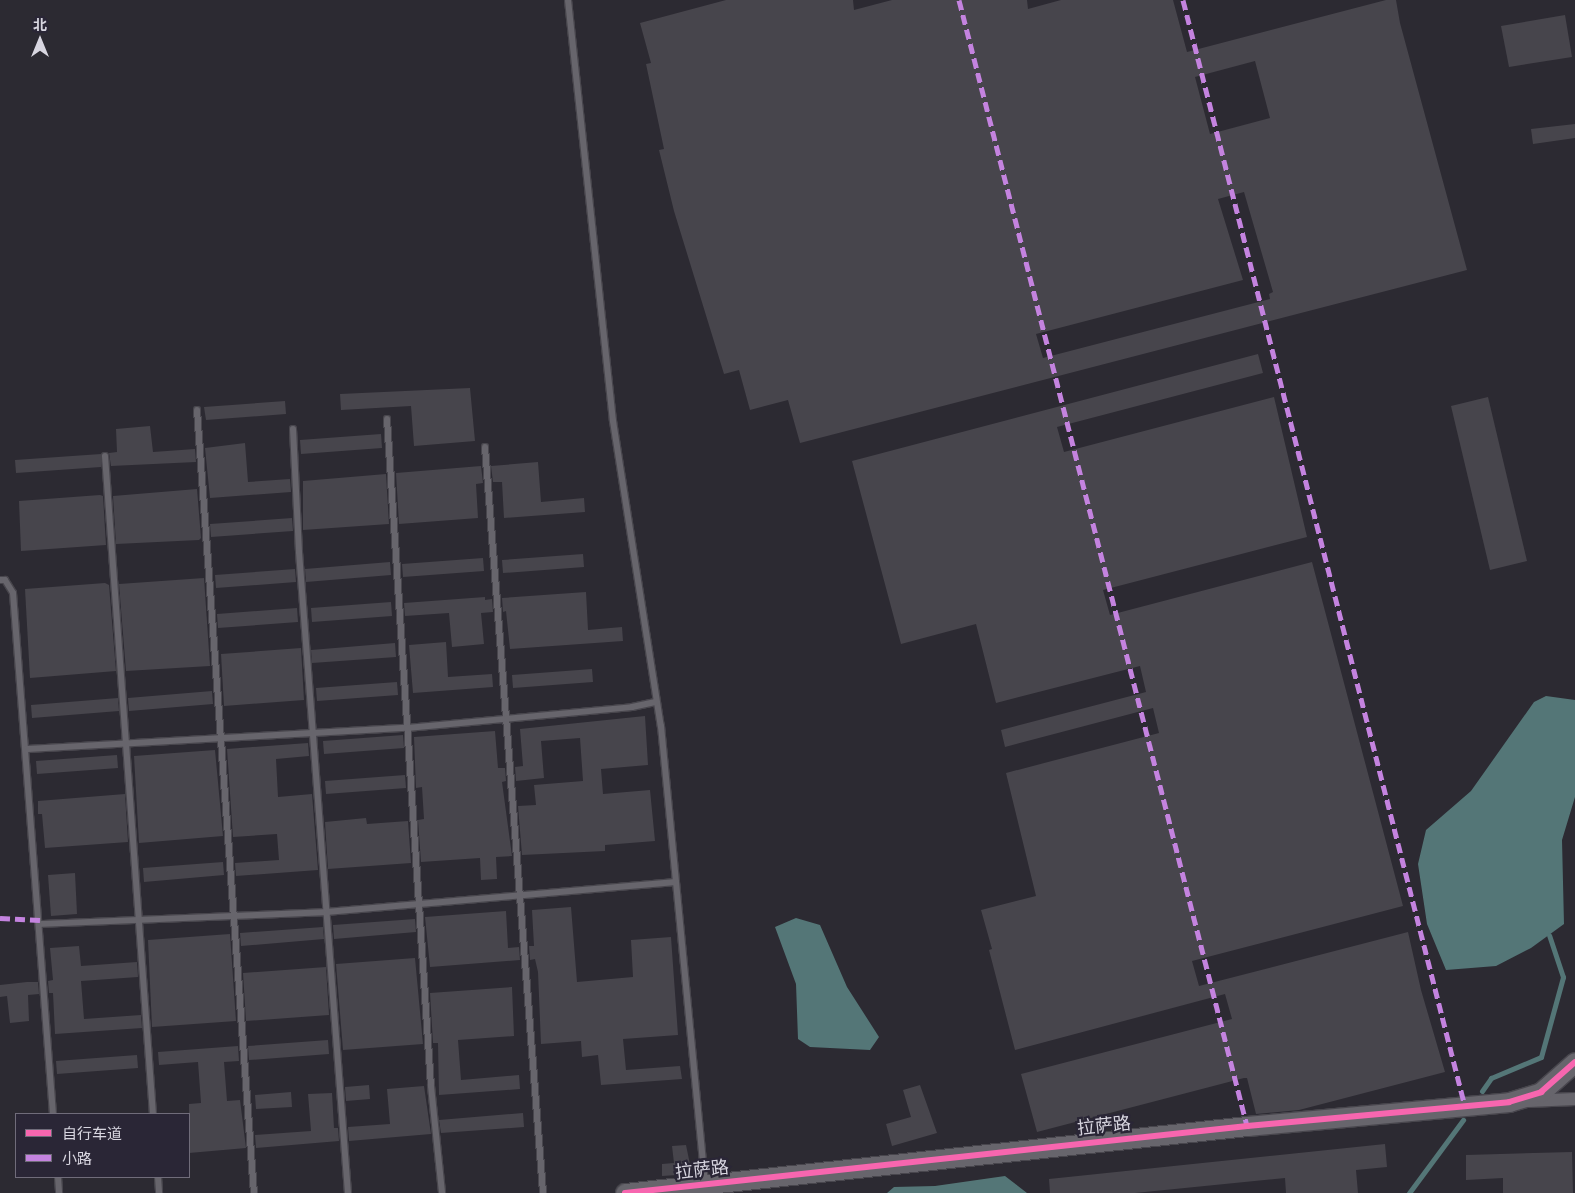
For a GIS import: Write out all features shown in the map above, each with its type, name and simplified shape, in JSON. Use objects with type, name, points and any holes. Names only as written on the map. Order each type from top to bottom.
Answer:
[{"type":"street","name":"拉萨路","points":[[1509,1102],[1541,1092],[1575,1062]]},
{"type":"street","name":"拉萨路","points":[[625,1193],[1247,1126],[1509,1102],[1575,1099]]},
{"type":"lane","points":[[568,0],[613,421],[661,726],[705,1185]]},
{"type":"lane","points":[[197,410],[232,916],[254,1193]]},
{"type":"lane","points":[[387,419],[431,1086],[442,1193]]},
{"type":"lane","points":[[293,429],[313,733],[348,1193]]},
{"type":"lane","points":[[485,447],[543,1193]]},
{"type":"lane","points":[[106,456],[137,919],[153,1113]]},
{"type":"lane","points":[[0,580],[5,580],[13,593],[40,924],[53,1113]]},
{"type":"lane","points":[[26,749],[221,740],[407,728],[632,707],[656,702]]},
{"type":"lane","points":[[40,924],[326,912],[676,882]]},
{"type":"lane","points":[[58,1178],[59,1193]]},
{"type":"lane","points":[[158,1178],[159,1193]]},
{"type":"shaded area","points":[[1546,696],[1575,700],[1575,797],[1562,840],[1564,924],[1531,948],[1496,966],[1446,970],[1427,924],[1418,864],[1426,830],[1471,791],[1534,702]]},
{"type":"shaded area","points":[[796,918],[820,925],[847,987],[879,1037],[870,1050],[810,1047],[798,1039],[796,984],[775,927]]},
{"type":"shaded area","points":[[1005,1176],[1027,1193],[887,1193],[894,1187],[935,1186]]},
{"type":"building","points":[[726,0],[853,0],[854,10],[892,0],[1027,0],[1028,9],[1061,0],[1173,0],[1187,52],[1386,0],[1396,0],[1400,23],[1467,270],[800,443],[788,400],[750,410],[739,370],[724,374],[674,211],[659,150],[664,149],[646,64],[651,63],[640,23]],"holes":[[[1255,61],[1270,118],[1210,134],[1195,77]],[[1244,192],[1273,292],[1269,294],[1270,299],[1043,358],[1036,334],[1243,280],[1218,199]]]},
{"type":"building","points":[[1565,15],[1572,57],[1509,67],[1501,26]]},
{"type":"building","points":[[1575,124],[1575,138],[1533,144],[1531,129]]},
{"type":"building","points":[[1258,354],[1263,373],[1057,427],[1064,452],[1274,397],[1307,537],[1103,590],[1110,615],[1312,562],[1403,906],[1192,961],[1199,986],[1408,932],[1421,990],[1445,1072],[1299,1110],[1256,1114],[1247,1078],[1244,1078],[1037,1132],[1021,1074],[1232,1019],[1225,994],[1015,1050],[989,950],[992,949],[981,910],[1036,896],[1006,773],[1159,733],[1153,708],[1005,747],[1001,730],[1146,692],[1140,666],[996,703],[976,624],[901,644],[852,461]]},
{"type":"building","points":[[470,388],[475,441],[414,446],[411,406],[341,410],[340,394]]},
{"type":"building","points":[[1488,397],[1527,561],[1490,570],[1451,406]]},
{"type":"building","points":[[285,401],[286,414],[206,420],[204,407]]},
{"type":"building","points":[[150,426],[153,452],[195,449],[196,462],[111,466],[109,453],[117,452],[116,429]]},
{"type":"building","points":[[381,434],[382,448],[301,454],[300,440]]},
{"type":"building","points":[[245,443],[248,482],[290,479],[291,492],[210,498],[205,448]]},
{"type":"building","points":[[101,454],[101,467],[16,473],[15,460]]},
{"type":"building","points":[[538,462],[541,502],[584,498],[585,512],[504,518],[502,482],[493,482],[491,466]]},
{"type":"building","points":[[481,466],[483,483],[476,484],[478,518],[399,524],[396,473]]},
{"type":"building","points":[[386,474],[389,524],[303,530],[303,481]]},
{"type":"building","points":[[197,489],[201,538],[199,540],[116,544],[113,496]]},
{"type":"building","points":[[103,496],[106,545],[21,551],[19,501]]},
{"type":"building","points":[[292,518],[293,531],[211,537],[210,524]]},
{"type":"building","points":[[583,554],[584,567],[503,573],[502,560]]},
{"type":"building","points":[[483,558],[484,571],[403,577],[402,564]]},
{"type":"building","points":[[390,562],[391,575],[306,582],[305,569]]},
{"type":"building","points":[[295,569],[296,582],[216,588],[215,575]]},
{"type":"building","points":[[204,578],[210,666],[126,671],[119,584]]},
{"type":"building","points":[[105,583],[109,585],[116,671],[30,678],[25,589]]},
{"type":"building","points":[[586,592],[588,630],[622,627],[623,641],[510,649],[506,611],[503,612],[502,598]]},
{"type":"building","points":[[485,597],[485,600],[492,599],[493,612],[481,613],[484,644],[452,647],[449,613],[405,616],[404,603]]},
{"type":"building","points":[[391,602],[392,616],[312,622],[311,608]]},
{"type":"building","points":[[297,608],[298,622],[218,628],[217,614]]},
{"type":"building","points":[[446,642],[448,677],[492,674],[493,687],[413,693],[409,645]]},
{"type":"building","points":[[395,643],[396,657],[312,663],[311,650]]},
{"type":"building","points":[[301,648],[304,700],[224,706],[221,654]]},
{"type":"building","points":[[592,669],[593,682],[513,688],[512,675]]},
{"type":"building","points":[[397,682],[398,695],[317,701],[316,688]]},
{"type":"building","points":[[212,691],[213,704],[129,711],[128,698]]},
{"type":"building","points":[[118,698],[119,711],[32,718],[31,705]]},
{"type":"building","points":[[645,716],[648,765],[601,769],[603,794],[650,790],[655,841],[605,845],[605,851],[522,855],[518,806],[536,805],[534,785],[583,781],[580,738],[541,741],[544,778],[516,781],[515,767],[523,766],[520,729]]},
{"type":"building","points":[[495,731],[498,768],[505,768],[506,781],[502,782],[512,856],[496,857],[497,879],[481,880],[480,858],[421,862],[418,820],[424,819],[422,787],[416,788],[414,737]]},
{"type":"building","points":[[403,735],[404,748],[324,754],[323,741]]},
{"type":"building","points":[[308,743],[309,756],[276,759],[278,797],[312,794],[318,870],[236,876],[235,863],[279,860],[277,834],[233,837],[227,749]]},
{"type":"building","points":[[215,750],[223,836],[139,843],[134,756]]},
{"type":"building","points":[[117,755],[118,768],[37,774],[36,761]]},
{"type":"building","points":[[405,775],[406,788],[326,794],[325,781]]},
{"type":"building","points":[[125,794],[128,842],[45,848],[42,814],[38,814],[38,801]]},
{"type":"building","points":[[366,818],[367,824],[408,821],[411,863],[328,869],[325,822]]},
{"type":"building","points":[[223,862],[224,875],[144,882],[143,868]]},
{"type":"building","points":[[75,873],[77,914],[51,916],[48,875]]},
{"type":"building","points":[[571,907],[577,982],[633,977],[631,940],[671,937],[678,1035],[623,1039],[626,1070],[680,1066],[682,1079],[601,1085],[598,1055],[582,1057],[581,1041],[541,1044],[538,972],[535,959],[530,960],[529,946],[534,946],[532,910]]},
{"type":"building","points":[[506,911],[508,948],[519,947],[520,960],[430,967],[425,917]]},
{"type":"building","points":[[415,919],[416,932],[334,939],[333,925]]},
{"type":"building","points":[[323,927],[324,939],[241,946],[240,933]]},
{"type":"building","points":[[230,934],[236,1021],[152,1027],[148,940]]},
{"type":"building","points":[[79,946],[81,966],[137,962],[138,977],[81,981],[84,1019],[141,1015],[142,1028],[55,1034],[53,993],[49,993],[48,981],[53,980],[50,948]]},
{"type":"building","points":[[415,958],[423,1044],[343,1050],[336,964]]},
{"type":"building","points":[[326,967],[329,1015],[246,1021],[243,973]]},
{"type":"building","points":[[38,982],[39,994],[28,995],[29,1021],[10,1023],[7,996],[0,997],[0,985]]},
{"type":"building","points":[[512,987],[514,1036],[458,1040],[461,1080],[519,1075],[520,1089],[439,1095],[438,1043],[433,1043],[430,993]]},
{"type":"building","points":[[328,1040],[329,1054],[249,1060],[248,1046]]},
{"type":"building","points":[[238,1046],[239,1061],[224,1062],[227,1101],[240,1100],[246,1148],[190,1153],[189,1104],[201,1103],[198,1062],[159,1065],[158,1052]]},
{"type":"building","points":[[137,1055],[138,1068],[57,1074],[56,1061]]},
{"type":"building","points":[[369,1085],[370,1099],[346,1101],[345,1087]]},
{"type":"building","points":[[920,1085],[937,1133],[892,1146],[886,1124],[911,1117],[903,1090]]},
{"type":"building","points":[[424,1086],[431,1134],[349,1141],[348,1127],[390,1124],[387,1089]]},
{"type":"building","points":[[291,1092],[292,1107],[256,1109],[255,1095]]},
{"type":"building","points":[[332,1093],[334,1128],[338,1128],[339,1141],[256,1148],[255,1135],[311,1131],[308,1094]]},
{"type":"building","points":[[523,1113],[524,1127],[441,1133],[439,1120]]},
{"type":"building","points":[[1385,1144],[1387,1167],[1356,1170],[1358,1193],[1286,1193],[1285,1178],[1135,1193],[1050,1193],[1049,1179]]},
{"type":"building","points":[[686,1145],[692,1174],[662,1176],[662,1164],[674,1163],[672,1146]]},
{"type":"building","points":[[1572,1152],[1573,1193],[1503,1193],[1503,1178],[1466,1180],[1466,1155]]},
{"type":"waterway","points":[[1482,1091],[1491,1078],[1541,1057],[1563,977],[1549,935]]},
{"type":"waterway","points":[[1409,1193],[1463,1120]]},
{"type":"marked path","points":[[959,0],[1247,1126]]},
{"type":"marked path","points":[[1183,0],[1465,1106]]},
{"type":"marked path","points":[[0,918],[40,920]]},
{"type":"cycle path","points":[[625,1193],[1247,1126],[1509,1102],[1541,1092],[1575,1062]]}]
